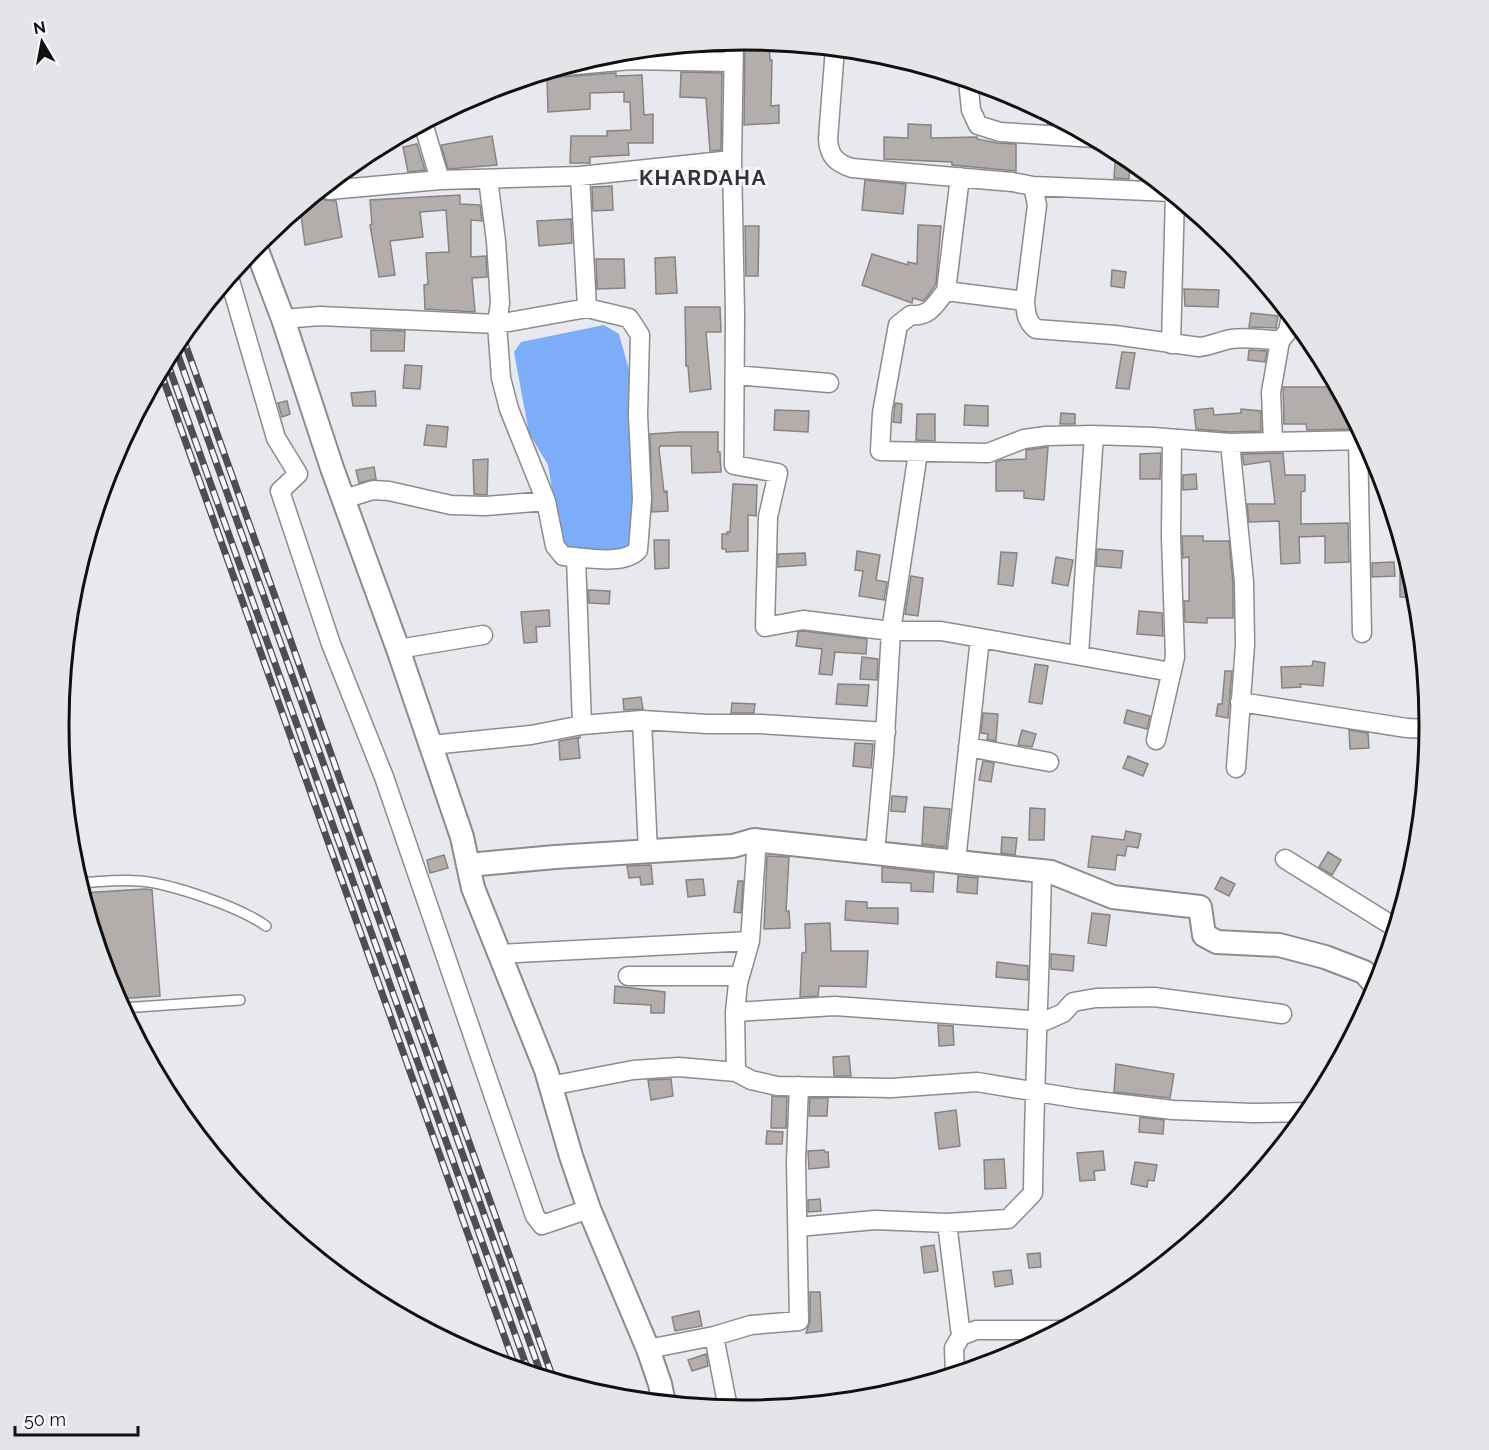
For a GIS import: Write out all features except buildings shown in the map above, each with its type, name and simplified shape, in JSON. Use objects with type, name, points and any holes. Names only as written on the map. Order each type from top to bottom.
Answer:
[{"type":"street","points":[[733,50],[734,465],[778,472],[768,517],[765,627],[803,620],[891,631],[940,632],[1079,654],[1171,672]]},
{"type":"street","points":[[834,55],[828,150],[838,163],[852,168],[1033,186],[1159,191]]},
{"type":"street","points":[[649,56],[732,62]]},
{"type":"street","points":[[969,88],[970,110],[978,125],[1000,132],[1076,137]]},
{"type":"street","points":[[425,130],[440,180]]},
{"type":"street","points":[[335,187],[440,180],[580,176],[732,160]]},
{"type":"street","points":[[580,176],[587,308]]},
{"type":"street","points":[[960,177],[946,291],[928,312],[921,316],[911,315],[897,325],[882,413],[880,451],[988,453],[1024,439],[1046,436],[1094,435],[1230,443],[1357,440]]},
{"type":"street","points":[[283,319],[320,316],[497,324],[587,308],[628,318],[640,335],[638,415],[642,499],[638,550],[634,555],[621,560],[563,556],[555,546],[546,501],[508,409],[501,378],[497,324],[499,292],[496,241],[488,179]]},
{"type":"street","points":[[1033,186],[1037,205],[1025,301],[1026,316],[1036,329],[1115,335],[1199,347],[1212,346],[1231,339],[1259,338],[1280,341]]},
{"type":"street","points":[[1171,344],[1175,204]]},
{"type":"street","points":[[259,256],[462,837],[473,888],[550,1086],[589,1209],[648,1348],[662,1396]]},
{"type":"street","points":[[232,286],[276,438],[298,474],[280,491],[331,644],[384,777],[535,1216],[542,1225],[589,1209]]},
{"type":"street","points":[[946,291],[1025,301]]},
{"type":"street","points":[[1273,442],[1271,392],[1280,341],[1289,326]]},
{"type":"street","points":[[735,375],[829,383]]},
{"type":"street","points":[[1079,654],[1094,435]]},
{"type":"street","points":[[1156,740],[1174,657],[1171,537],[1172,439]]},
{"type":"street","points":[[1230,443],[1244,582],[1245,645],[1236,768]]},
{"type":"street","points":[[1362,451],[1362,633]]},
{"type":"street","points":[[875,853],[886,732],[891,631],[918,453]]},
{"type":"street","points":[[344,499],[373,490],[389,491],[451,505],[486,506],[546,501]]},
{"type":"street","points":[[576,557],[582,725]]},
{"type":"street","points":[[398,649],[483,635]]},
{"type":"street","points":[[956,861],[980,638]]},
{"type":"street","points":[[1240,702],[1420,729]]},
{"type":"street","points":[[430,745],[531,735],[582,725],[642,720],[706,724],[760,724],[886,732]]},
{"type":"street","points":[[642,720],[648,852]]},
{"type":"street","points":[[968,747],[1049,762]]},
{"type":"street","points":[[468,865],[733,846],[754,840],[1052,872],[1113,897],[1200,907],[1204,934],[1217,942],[1279,945],[1325,957],[1364,972],[1371,980]]},
{"type":"street","points":[[736,1072],[735,1012],[740,976],[750,941],[756,853],[754,840]]},
{"type":"street","points":[[1285,859],[1390,924]]},
{"type":"street","points":[[798,1227],[875,1220],[947,1222],[1008,1219],[1033,1192],[1034,1090],[1039,1021],[1042,871]]},
{"type":"street","points":[[499,954],[750,941]]},
{"type":"street","points":[[628,976],[740,976]]},
{"type":"street","points":[[735,1012],[835,1006],[1045,1021],[1063,1013],[1073,1002],[1096,998],[1154,997],[1282,1014]]},
{"type":"street","points":[[550,1086],[633,1070],[679,1067],[736,1072],[750,1080],[777,1086],[892,1088],[977,1082],[1080,1099],[1173,1110],[1297,1112]]},
{"type":"street","points":[[648,1348],[714,1336],[751,1325],[799,1321],[796,1161],[799,1086]]},
{"type":"street","points":[[947,1222],[961,1336],[954,1348],[955,1367]]},
{"type":"street","points":[[961,1336],[976,1330],[1045,1330]]},
{"type":"street","points":[[714,1336],[726,1400]]},
{"type":"lane","points":[[88,883],[140,881],[163,886],[206,898],[255,917],[266,926]]},
{"type":"lane","points":[[131,1007],[240,1000]]},
{"type":"water","points":[[604,325],[619,334],[636,395],[637,504],[630,547],[594,557],[561,545],[548,465],[529,433],[514,352],[521,342]]},
{"type":"railway","points":[[186,346],[551,1372]]},
{"type":"railway","points":[[179,357],[539,1368]]},
{"type":"railway","points":[[170,370],[526,1365]]},
{"type":"railway","points":[[164,380],[513,1359]]},
{"type":"district","name":"KHARDAHA","points":[[703,177]]}]
